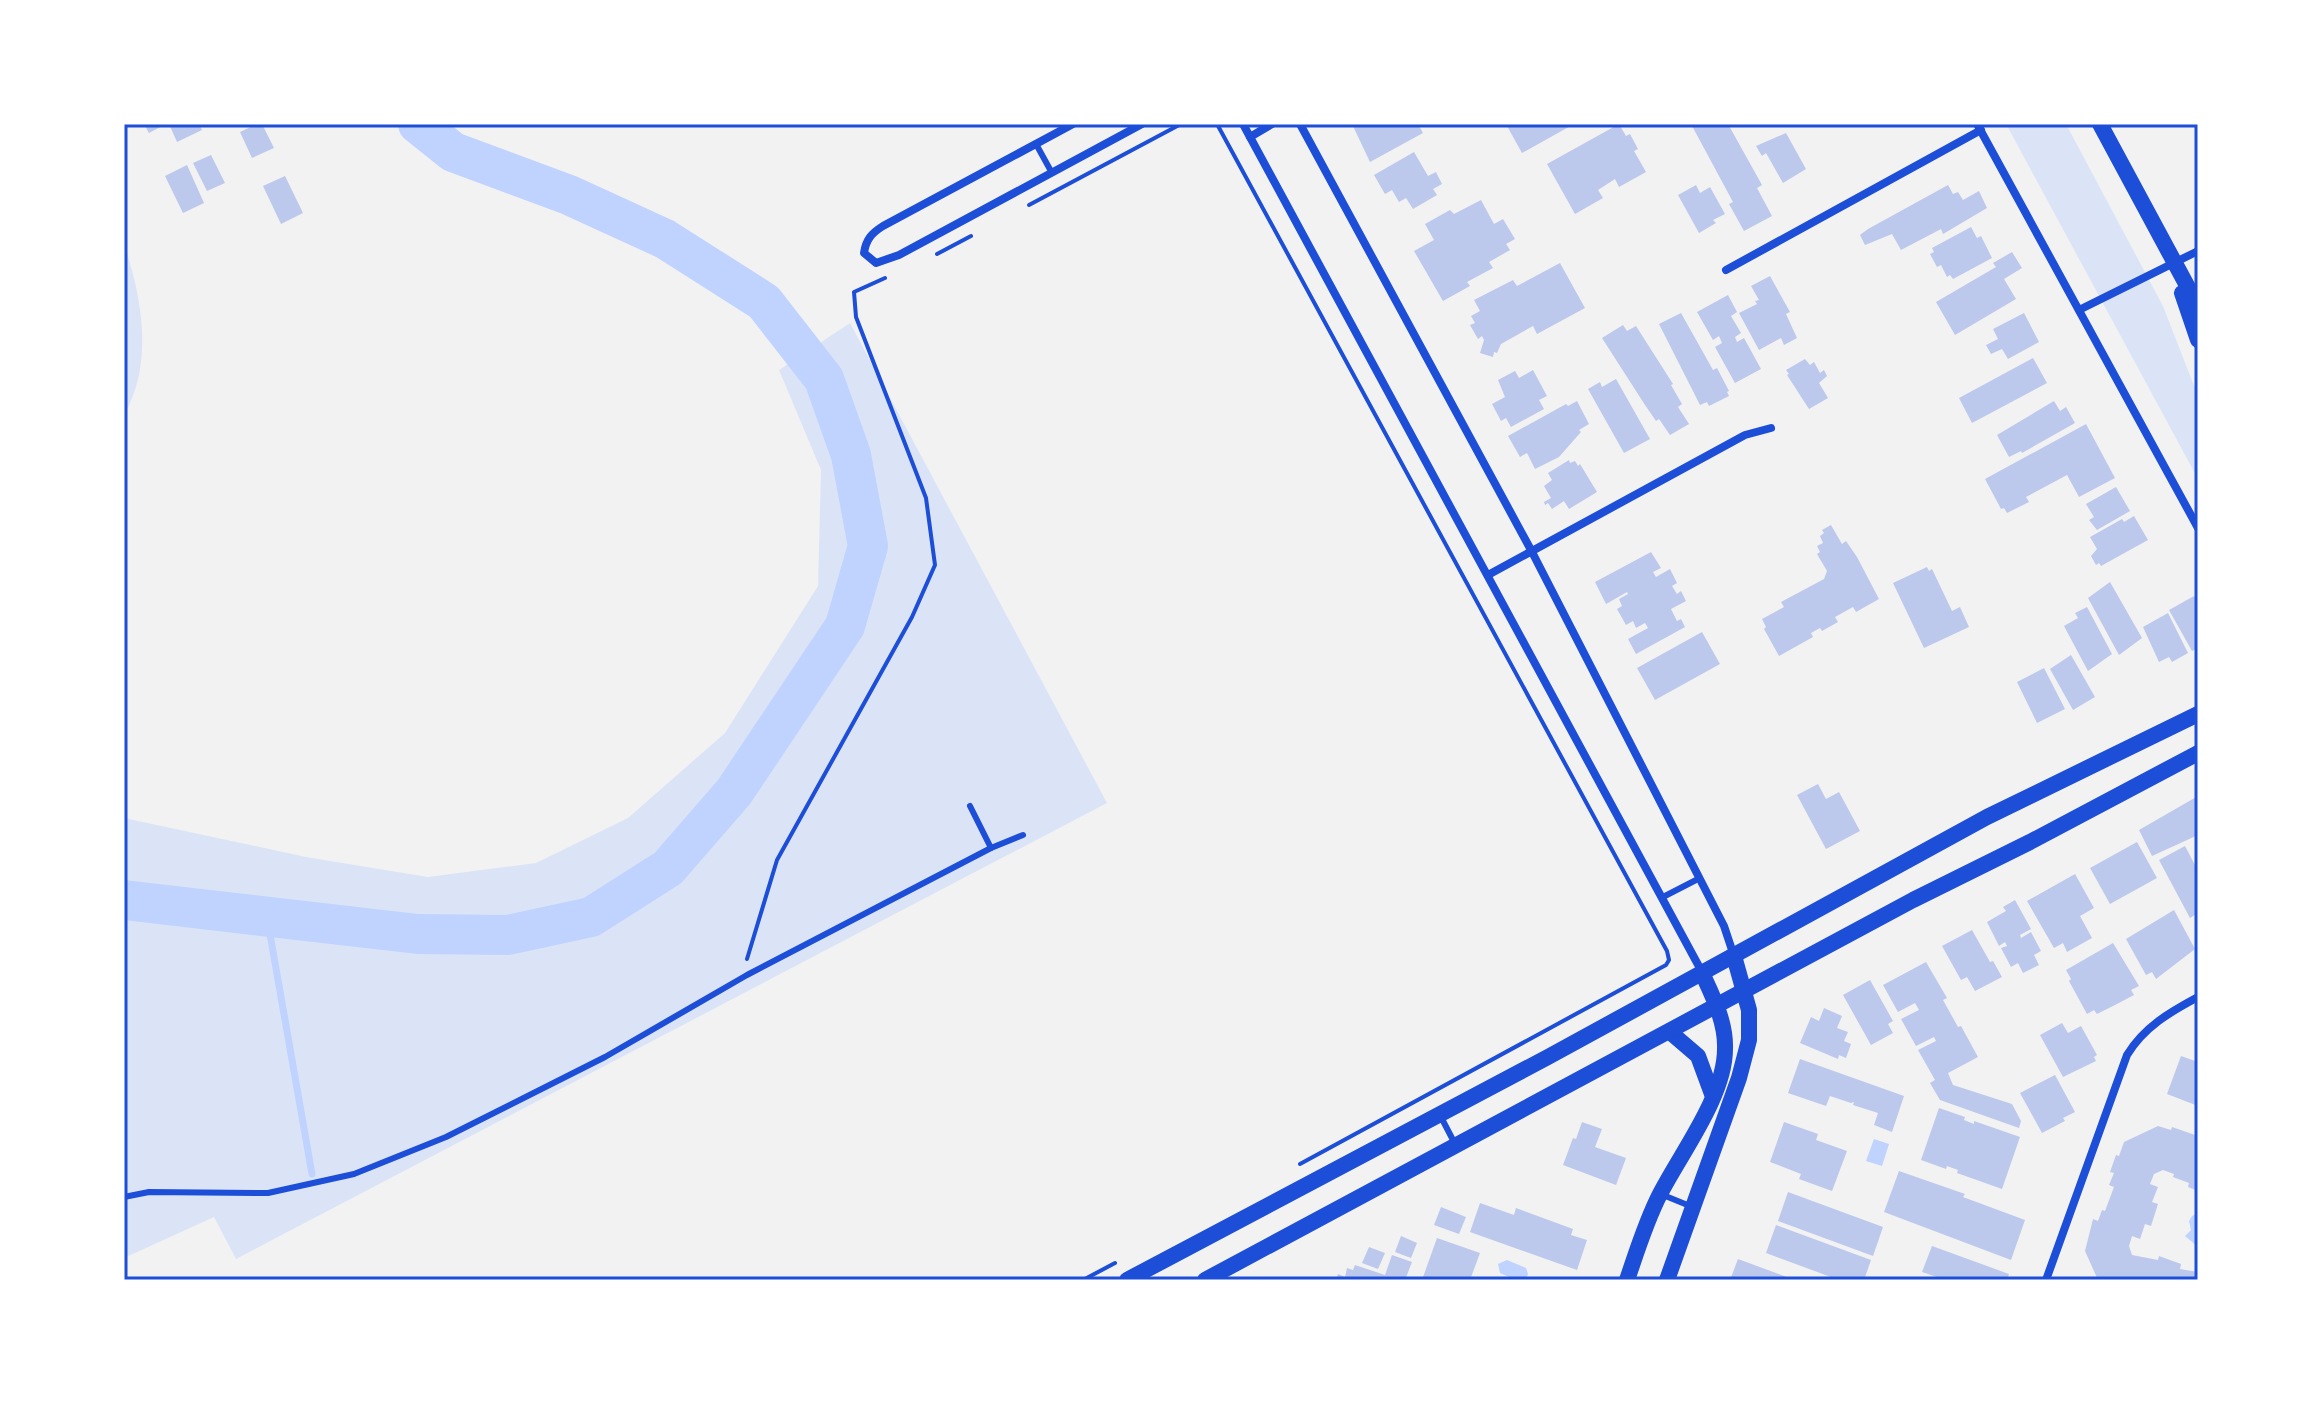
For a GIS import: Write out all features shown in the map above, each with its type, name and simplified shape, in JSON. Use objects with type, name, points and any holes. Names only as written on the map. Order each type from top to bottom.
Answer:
[{"type":"main road","points":[[2100,124],[2158,230],[2173,264],[2198,340]]},
{"type":"main road","points":[[2173,264],[2198,306]]},
{"type":"main road","points":[[1127,1280],[1734,956],[1987,817],[2198,714]]},
{"type":"main road","points":[[1205,1280],[1745,993],[1913,900],[2198,753]]},
{"type":"main road","points":[[1667,1280],[1746,1056],[1750,1028],[1745,993],[1734,956]]},
{"type":"main road","points":[[1627,1280],[1649,1217],[1712,1094],[1725,1051],[1717,1007],[1702,973]]},
{"type":"main road","points":[[1670,1032],[1698,1056],[1712,1094]]},
{"type":"street","points":[[1073,124],[872,232],[865,242],[864,253],[876,263],[887,260],[1142,124]]},
{"type":"street","points":[[1243,124],[1702,973]]},
{"type":"street","points":[[1250,137],[1272,124]]},
{"type":"street","points":[[1300,124],[1531,550],[1724,926],[1734,956]]},
{"type":"street","points":[[1726,270],[1979,127],[2198,528]]},
{"type":"street","points":[[2079,310],[2198,251]]},
{"type":"street","points":[[1488,575],[1745,435],[1771,428]]},
{"type":"street","points":[[2046,1280],[2127,1055],[2154,1024],[2198,997]]},
{"type":"lane","points":[[1036,144],[1052,173]]},
{"type":"lane","points":[[970,806],[991,848]]},
{"type":"lane","points":[[124,1197],[149,1192],[268,1193],[354,1174],[446,1137],[605,1057],[744,977],[991,848],[1023,835]]},
{"type":"lane","points":[[1663,897],[1698,879]]},
{"type":"lane","points":[[1439,1114],[1456,1144]]},
{"type":"lane","points":[[1660,1193],[1692,1207]]},
{"type":"path","points":[[1217,124],[1667,951],[1669,960],[1662,967],[1294,1168]]},
{"type":"path","points":[[744,977],[777,860],[912,617],[935,565],[926,498],[856,317],[854,292]]},
{"type":"path","points":[[1083,1280],[1115,1263]]},
{"type":"shaded area","points":[[2006,124],[2066,124],[2163,306],[2198,396],[2198,479]]},
{"type":"shaded area","points":[[124,244],[140,308],[142,352],[133,395],[124,415]]},
{"type":"shaded area","points":[[850,323],[1107,803],[236,1259],[214,1217],[124,1258],[124,818],[306,857],[428,877],[536,863],[628,818],[725,733],[818,586],[821,470],[779,370]]},
{"type":"water","points":[[1874,1139],[1889,1144],[1882,1166],[1866,1161]]},
{"type":"water","points":[[2198,1213],[2198,1247],[2185,1236],[2191,1230],[2189,1221]]},
{"type":"water","points":[[1507,1260],[1526,1268],[1526,1280],[1516,1280],[1500,1273],[1498,1264]]},
{"type":"building","points":[[144,124],[166,124],[149,133]]},
{"type":"building","points":[[169,124],[199,124],[202,130],[177,142]]},
{"type":"building","points":[[262,124],[274,148],[252,158],[240,132]]},
{"type":"building","points":[[1352,124],[1418,124],[1423,133],[1370,162]]},
{"type":"building","points":[[1574,124],[1522,153],[1507,126]]},
{"type":"building","points":[[1619,124],[1626,136],[1630,134],[1638,149],[1634,151],[1646,172],[1619,187],[1615,179],[1598,190],[1603,198],[1575,214],[1547,164]]},
{"type":"building","points":[[1691,124],[1728,124],[1762,185],[1757,188],[1772,216],[1744,231],[1729,204],[1733,202]]},
{"type":"building","points":[[1786,133],[1806,169],[1783,183],[1766,153],[1762,156],[1756,146]]},
{"type":"building","points":[[1414,152],[1428,176],[1436,172],[1442,184],[1433,189],[1437,195],[1413,209],[1406,198],[1399,202],[1392,190],[1385,194],[1374,175]]},
{"type":"building","points":[[211,155],[225,183],[207,191],[193,163]]},
{"type":"building","points":[[187,165],[204,203],[183,213],[165,176]]},
{"type":"building","points":[[285,176],[303,213],[281,224],[263,186]]},
{"type":"building","points":[[1696,185],[1700,193],[1710,187],[1725,214],[1699,233],[1678,195]]},
{"type":"building","points":[[1948,185],[1953,194],[1958,192],[1963,200],[1979,191],[1987,208],[1943,234],[1941,229],[1901,250],[1892,234],[1865,245],[1860,235],[1868,229]]},
{"type":"building","points":[[1481,200],[1494,224],[1503,219],[1515,239],[1506,244],[1510,250],[1489,262],[1493,268],[1467,282],[1470,286],[1443,301],[1414,251],[1434,240],[1425,224],[1450,210],[1454,214]]},
{"type":"building","points":[[1971,227],[1977,238],[1981,236],[1992,258],[1953,279],[1950,275],[1947,277],[1930,254],[1934,252],[1932,248]]},
{"type":"building","points":[[2012,252],[2022,268],[2004,279],[2016,299],[1955,335],[1936,302],[1996,267],[1993,263]]},
{"type":"building","points":[[1560,263],[1585,308],[1537,334],[1533,326],[1501,344],[1493,357],[1480,353],[1484,340],[1482,336],[1478,339],[1470,325],[1475,323],[1471,316],[1480,311],[1474,300],[1513,280],[1517,286]]},
{"type":"building","points":[[1770,276],[1790,312],[1786,314],[1797,338],[1784,345],[1781,338],[1759,350],[1739,313],[1759,300],[1751,286]]},
{"type":"building","points":[[1728,295],[1737,312],[1731,316],[1741,333],[1735,337],[1737,342],[1744,338],[1761,369],[1735,383],[1715,347],[1722,343],[1719,336],[1713,340],[1697,312]]},
{"type":"building","points":[[1681,313],[1713,370],[1717,368],[1729,391],[1729,396],[1709,406],[1707,402],[1700,405],[1659,324]]},
{"type":"building","points":[[2024,313],[2039,342],[2008,359],[2002,349],[1991,354],[1986,345],[1998,339],[1993,329]]},
{"type":"building","points":[[1623,325],[1627,331],[1636,326],[1673,384],[1682,404],[1678,407],[1689,424],[1670,435],[1659,419],[1656,421],[1602,338]]},
{"type":"building","points":[[2033,358],[2047,383],[1972,423],[1959,398]]},
{"type":"building","points":[[1805,359],[1810,365],[1814,362],[1820,373],[1824,370],[1827,376],[1819,383],[1828,398],[1809,409],[1786,370]]},
{"type":"building","points":[[1533,370],[1547,396],[1539,400],[1544,409],[1511,427],[1506,418],[1501,421],[1492,404],[1505,397],[1498,380],[1515,371],[1519,378]]},
{"type":"building","points":[[1616,379],[1650,439],[1624,453],[1588,389],[1600,382],[1602,387]]},
{"type":"building","points":[[1577,401],[1589,424],[1579,430],[1581,432],[1559,457],[1535,469],[1527,453],[1520,457],[1508,436]]},
{"type":"building","points":[[2054,401],[2060,411],[2066,407],[2075,423],[2009,457],[1997,435]]},
{"type":"building","points":[[2086,424],[2115,478],[2079,497],[2067,475],[2026,497],[2029,502],[2007,513],[2004,508],[2001,509],[1985,479]]},
{"type":"building","points":[[1569,460],[1570,463],[1575,461],[1578,466],[1580,464],[1597,492],[1569,509],[1564,501],[1552,509],[1544,502],[1551,498],[1544,486],[1552,480],[1548,473]]},
{"type":"building","points":[[2116,487],[2130,511],[2097,530],[2089,520],[2094,517],[2086,504]]},
{"type":"building","points":[[2134,516],[2148,540],[2101,566],[2099,563],[2096,565],[2091,556],[2097,549],[2090,537],[2122,519],[2124,522]]},
{"type":"building","points":[[1831,525],[1842,544],[1846,541],[1857,557],[1879,599],[1856,612],[1853,607],[1835,617],[1838,622],[1811,633],[1813,637],[1779,656],[1762,619],[1784,607],[1781,602],[1824,579],[1827,571],[1817,554],[1820,552],[1817,546],[1823,543],[1820,536],[1824,533],[1822,530]]},
{"type":"building","points":[[1651,552],[1661,568],[1653,572],[1656,577],[1670,569],[1677,583],[1672,586],[1677,594],[1681,591],[1686,601],[1671,609],[1677,621],[1681,619],[1685,627],[1636,654],[1628,639],[1648,628],[1645,623],[1636,628],[1633,621],[1626,625],[1617,609],[1622,606],[1619,599],[1627,592],[1606,604],[1595,582]]},
{"type":"building","points":[[1927,567],[1929,571],[1932,569],[1952,611],[1960,607],[1969,627],[1924,648],[1893,583]]},
{"type":"building","points":[[2110,582],[2142,638],[2119,655],[2088,598]]},
{"type":"building","points":[[2194,596],[2198,604],[2198,648],[2192,651],[2169,610]]},
{"type":"building","points":[[2087,607],[2112,654],[2088,671],[2064,626],[2078,618],[2075,613]]},
{"type":"building","points":[[2168,613],[2188,653],[2172,662],[2169,657],[2159,662],[2143,627]]},
{"type":"building","points":[[1702,632],[1720,664],[1655,700],[1637,668]]},
{"type":"building","points":[[2071,655],[2095,697],[2073,710],[2050,669]]},
{"type":"building","points":[[2044,668],[2065,709],[2037,723],[2017,682]]},
{"type":"building","points":[[1818,784],[1826,799],[1839,792],[1860,831],[1826,849],[1797,795]]},
{"type":"building","points":[[2198,796],[2198,835],[2152,856],[2139,830]]},
{"type":"building","points":[[2137,842],[2157,878],[2110,904],[2090,868]]},
{"type":"building","points":[[2185,846],[2198,871],[2198,913],[2190,918],[2159,860]]},
{"type":"building","points":[[2075,874],[2094,908],[2080,916],[2092,938],[2067,952],[2063,943],[2054,948],[2027,901]]},
{"type":"building","points":[[2015,900],[2031,929],[2020,935],[2021,938],[2031,932],[2041,951],[2034,955],[2039,965],[2023,973],[2018,963],[2011,967],[2001,948],[2007,946],[2005,942],[1999,946],[1987,922],[2006,911],[2003,907]]},
{"type":"building","points":[[2174,910],[2195,949],[2156,979],[2152,972],[2146,975],[2126,939]]},
{"type":"building","points":[[1972,930],[2002,977],[1975,991],[1967,977],[1961,980],[1942,946]]},
{"type":"building","points":[[2113,943],[2139,986],[2131,990],[2134,995],[2097,1014],[2094,1010],[2087,1014],[2066,970]]},
{"type":"building","points":[[1926,962],[1947,998],[1943,1000],[1978,1057],[1948,1073],[1953,1085],[2012,1104],[2021,1121],[2019,1128],[1940,1100],[1930,1083],[1935,1080],[1918,1050],[1936,1041],[1934,1037],[1916,1046],[1901,1019],[1919,1010],[1915,1003],[1898,1012],[1883,985]]},
{"type":"building","points":[[1870,980],[1893,1021],[1888,1024],[1893,1033],[1871,1045],[1843,995]]},
{"type":"building","points":[[1824,1008],[1842,1016],[1837,1028],[1848,1032],[1844,1041],[1851,1044],[1846,1058],[1839,1055],[1838,1059],[1800,1043],[1811,1017],[1819,1021]]},
{"type":"building","points":[[2062,1023],[2068,1033],[2081,1026],[2097,1055],[2094,1057],[2096,1061],[2063,1077],[2040,1035]]},
{"type":"building","points":[[2181,1056],[2198,1062],[2198,1106],[2167,1094]]},
{"type":"building","points":[[1800,1059],[1904,1096],[1892,1132],[1874,1125],[1878,1113],[1853,1105],[1854,1102],[1830,1096],[1826,1106],[1788,1093]]},
{"type":"building","points":[[2055,1075],[2075,1112],[2042,1133],[2020,1093]]},
{"type":"building","points":[[1939,1108],[1965,1117],[1964,1120],[1974,1124],[1974,1121],[2020,1137],[2002,1189],[1957,1173],[1958,1170],[1947,1166],[1946,1169],[1921,1160]]},
{"type":"building","points":[[1582,1122],[1602,1129],[1595,1147],[1626,1158],[1616,1185],[1563,1165]]},
{"type":"building","points":[[1784,1122],[1818,1134],[1816,1140],[1847,1151],[1832,1191],[1799,1179],[1801,1174],[1770,1162]]},
{"type":"building","points":[[2158,1126],[2171,1130],[2172,1127],[2198,1136],[2198,1191],[2188,1187],[2189,1183],[2173,1177],[2174,1174],[2163,1170],[2154,1174],[2150,1184],[2158,1187],[2152,1202],[2158,1204],[2151,1226],[2145,1224],[2140,1239],[2132,1236],[2129,1246],[2132,1255],[2158,1260],[2159,1256],[2181,1264],[2180,1269],[2198,1272],[2198,1280],[2098,1280],[2085,1251],[2093,1219],[2098,1221],[2102,1210],[2105,1211],[2114,1187],[2109,1185],[2116,1155],[2119,1156],[2124,1142]]},
{"type":"building","points":[[1899,1171],[1965,1194],[1963,1197],[2025,1220],[2011,1260],[1884,1212]]},
{"type":"building","points":[[1788,1192],[1883,1227],[1873,1256],[1778,1221]]},
{"type":"building","points":[[1480,1203],[1514,1215],[1516,1208],[1573,1229],[1571,1235],[1587,1240],[1577,1270],[1470,1232]]},
{"type":"building","points":[[1441,1207],[1466,1217],[1459,1234],[1434,1225]]},
{"type":"building","points":[[1776,1225],[1871,1260],[1864,1280],[1839,1280],[1766,1253]]},
{"type":"building","points":[[1401,1236],[1417,1243],[1411,1258],[1395,1252]]},
{"type":"building","points":[[1437,1238],[1480,1253],[1470,1280],[1422,1280]]},
{"type":"building","points":[[1932,1246],[2009,1274],[2007,1280],[1946,1280],[1922,1272]]},
{"type":"building","points":[[1369,1247],[1385,1253],[1378,1269],[1362,1263]]},
{"type":"building","points":[[1392,1255],[1412,1262],[1405,1280],[1336,1280],[1338,1274],[1345,1277],[1347,1268],[1353,1270],[1355,1265],[1385,1275]]},
{"type":"building","points":[[1738,1259],[1795,1280],[1730,1280]]},
{"type":"waterway","points":[[124,900],[418,934],[508,935],[591,917],[668,868],[734,792],[845,626],[868,546],[851,455],[824,379],[764,302],[665,239],[569,195],[453,152],[418,124]]},
{"type":"waterway","points":[[267,917],[312,1174]]}]
